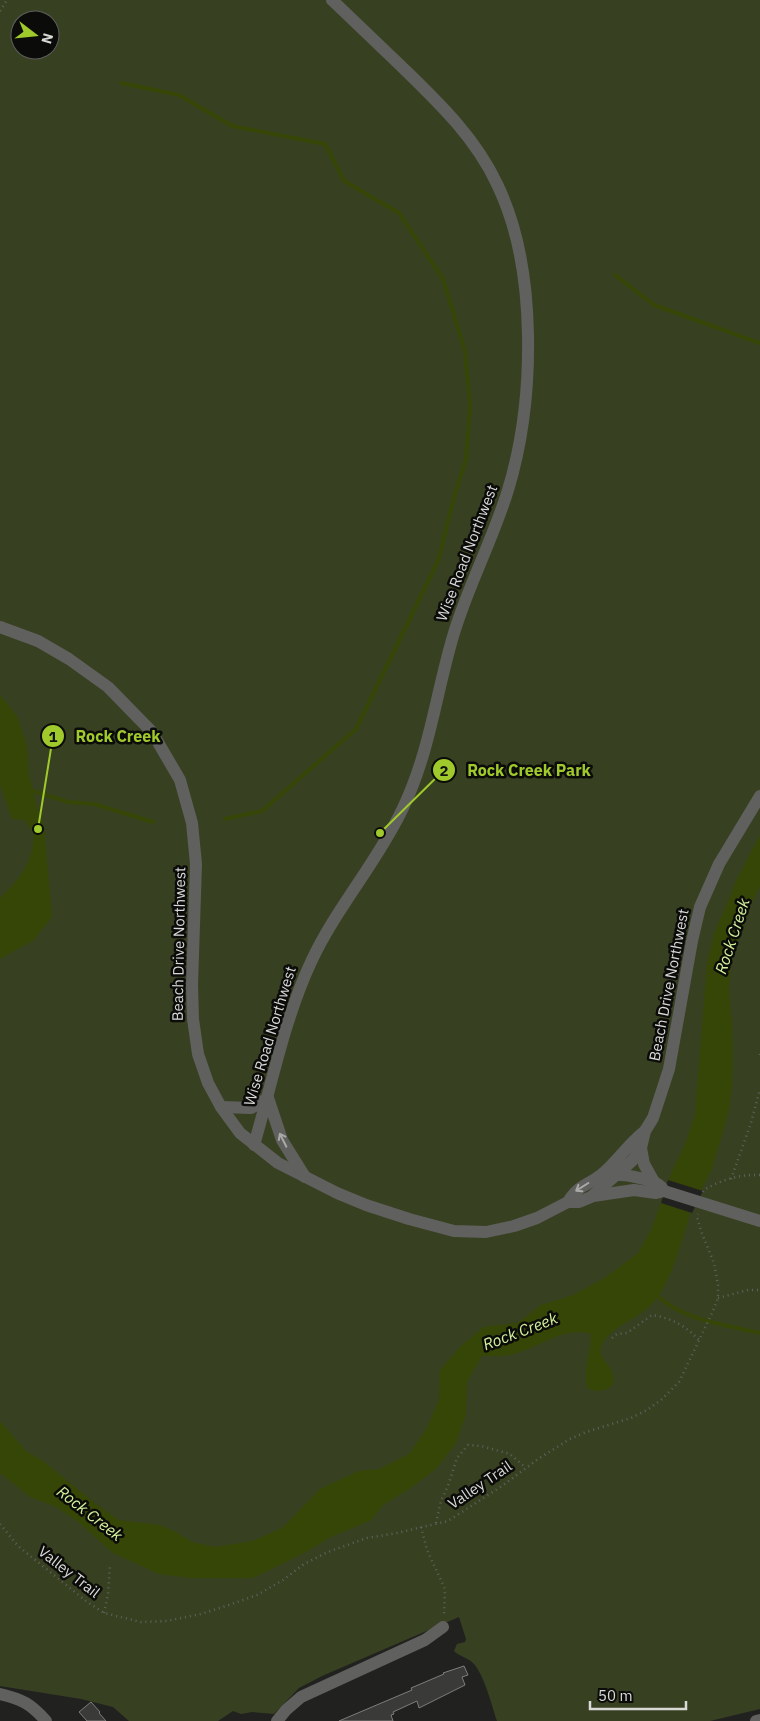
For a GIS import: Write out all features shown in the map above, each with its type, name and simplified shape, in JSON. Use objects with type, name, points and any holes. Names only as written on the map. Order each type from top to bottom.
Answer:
[{"type":"street","name":"Wise Road Northwest","points":[[254,1145],[293,1008],[311,962],[333,919],[386,841],[403,809],[420,769],[429,739],[454,631],[502,508],[512,475],[522,423],[526,383],[526,313],[522,272],[512,223],[497,183],[474,146],[445,109],[332,0]]},
{"type":"street","name":"Beach Drive Northwest","points":[[0,627],[38,641],[69,659],[108,687],[152,732],[180,780],[192,823],[196,864],[192,984],[193,1019],[198,1054],[208,1083],[221,1107],[240,1133],[278,1163],[306,1178],[366,1205],[409,1219],[454,1230],[486,1232],[514,1226],[537,1218],[568,1202],[579,1202],[591,1197],[633,1160],[641,1148],[645,1131],[656,1110],[669,1069],[692,941],[700,908],[719,864],[760,796]]},
{"type":"street","points":[[221,1107],[250,1108],[268,1098],[282,1140],[306,1178]]},
{"type":"street","name":"Beach Drive Northwest","points":[[568,1202],[574,1192],[601,1176],[631,1143],[645,1131]]},
{"type":"street","points":[[641,1148],[644,1164],[654,1182]]},
{"type":"street","points":[[620,1157],[618,1174],[621,1180],[634,1190]]},
{"type":"street","points":[[601,1176],[618,1174],[654,1182],[664,1191],[760,1221]]},
{"type":"street","points":[[591,1197],[634,1190],[656,1193],[664,1191]]},
{"type":"street","points":[[277,1721],[301,1697],[425,1640],[443,1627]]},
{"type":"street","points":[[0,1694],[28,1703],[46,1721]]},
{"type":"street","points":[[756,1721],[760,1720]]},
{"type":"path","points":[[0,11],[7,0]]},
{"type":"path","points":[[731,1179],[751,1123],[760,1089]]},
{"type":"path","points":[[701,1203],[704,1190],[717,1182],[751,1174],[760,1175]]},
{"type":"path","name":"Valley Trail","points":[[0,1524],[18,1546],[86,1601],[104,1613],[141,1622],[167,1621],[201,1614],[257,1595],[283,1580],[304,1564],[328,1552],[367,1538],[448,1521],[570,1439],[631,1418],[647,1410],[661,1400],[679,1382],[718,1298],[714,1263],[697,1217],[701,1203]]},
{"type":"path","points":[[718,1298],[748,1290],[760,1290]]},
{"type":"path","points":[[612,1338],[617,1334],[628,1333],[652,1315],[671,1319],[691,1331],[699,1340]]},
{"type":"path","points":[[436,1523],[441,1501],[457,1458],[468,1445],[481,1446],[510,1454],[526,1468]]},
{"type":"path","points":[[420,1527],[427,1550],[445,1589],[443,1627]]},
{"type":"path","points":[[104,1613],[108,1594],[110,1564]]},
{"type":"shaded area","points":[[0,0],[760,0],[760,1709],[710,1721],[497,1721],[487,1690],[477,1668],[471,1661],[454,1651],[457,1644],[465,1642],[466,1639],[459,1617],[322,1676],[299,1688],[274,1714],[252,1712],[241,1714],[233,1711],[218,1721],[129,1721],[113,1707],[81,1699],[0,1686]]},
{"type":"water","points":[[0,695],[17,716],[27,746],[29,774],[37,807],[44,825],[52,917],[34,940],[0,959],[0,898],[24,869],[31,853],[34,833],[24,820],[12,819],[0,785]]},
{"type":"water","name":"Rock Creek","points":[[760,835],[760,886],[752,902],[731,961],[729,991],[733,1056],[729,1111],[712,1169],[690,1211],[669,1278],[650,1306],[609,1335],[601,1347],[601,1356],[613,1375],[612,1385],[609,1388],[596,1391],[587,1388],[586,1374],[591,1334],[581,1332],[561,1335],[509,1355],[482,1356],[467,1382],[466,1415],[456,1443],[437,1468],[412,1487],[383,1505],[371,1520],[331,1537],[306,1552],[253,1578],[190,1578],[159,1574],[113,1553],[77,1521],[56,1507],[30,1497],[0,1473],[0,1421],[26,1451],[43,1461],[119,1520],[160,1525],[192,1542],[215,1547],[253,1541],[282,1528],[320,1489],[358,1471],[379,1469],[409,1454],[427,1428],[439,1399],[440,1370],[460,1347],[483,1327],[517,1323],[541,1305],[573,1295],[606,1277],[638,1253],[652,1228],[672,1171],[685,1144],[695,1115],[707,962],[714,934],[737,879]]},
{"type":"pier","points":[[668,1180],[703,1191],[692,1213],[661,1203]]},
{"type":"building","points":[[464,1666],[468,1675],[462,1677],[465,1685],[419,1708],[417,1701],[393,1712],[394,1714],[391,1715],[393,1721],[339,1721],[412,1690],[411,1688],[443,1673]]},
{"type":"building","points":[[91,1702],[106,1721],[87,1721],[79,1712]]},
{"type":"waterway","points":[[121,83],[179,95],[232,126],[325,144],[344,181],[399,213],[443,279],[465,351],[470,406],[466,460],[454,497],[438,561],[356,729],[262,811],[225,819]]},
{"type":"waterway","points":[[615,275],[654,305],[760,343]]},
{"type":"waterway","points":[[30,790],[68,802],[94,804],[153,822]]},
{"type":"waterway","points":[[654,1293],[665,1302],[691,1316],[760,1333]]},
{"type":"place","name":"Rock Creek","points":[[38,829]]},
{"type":"place","name":"Rock Creek Park","points":[[380,833]]}]
